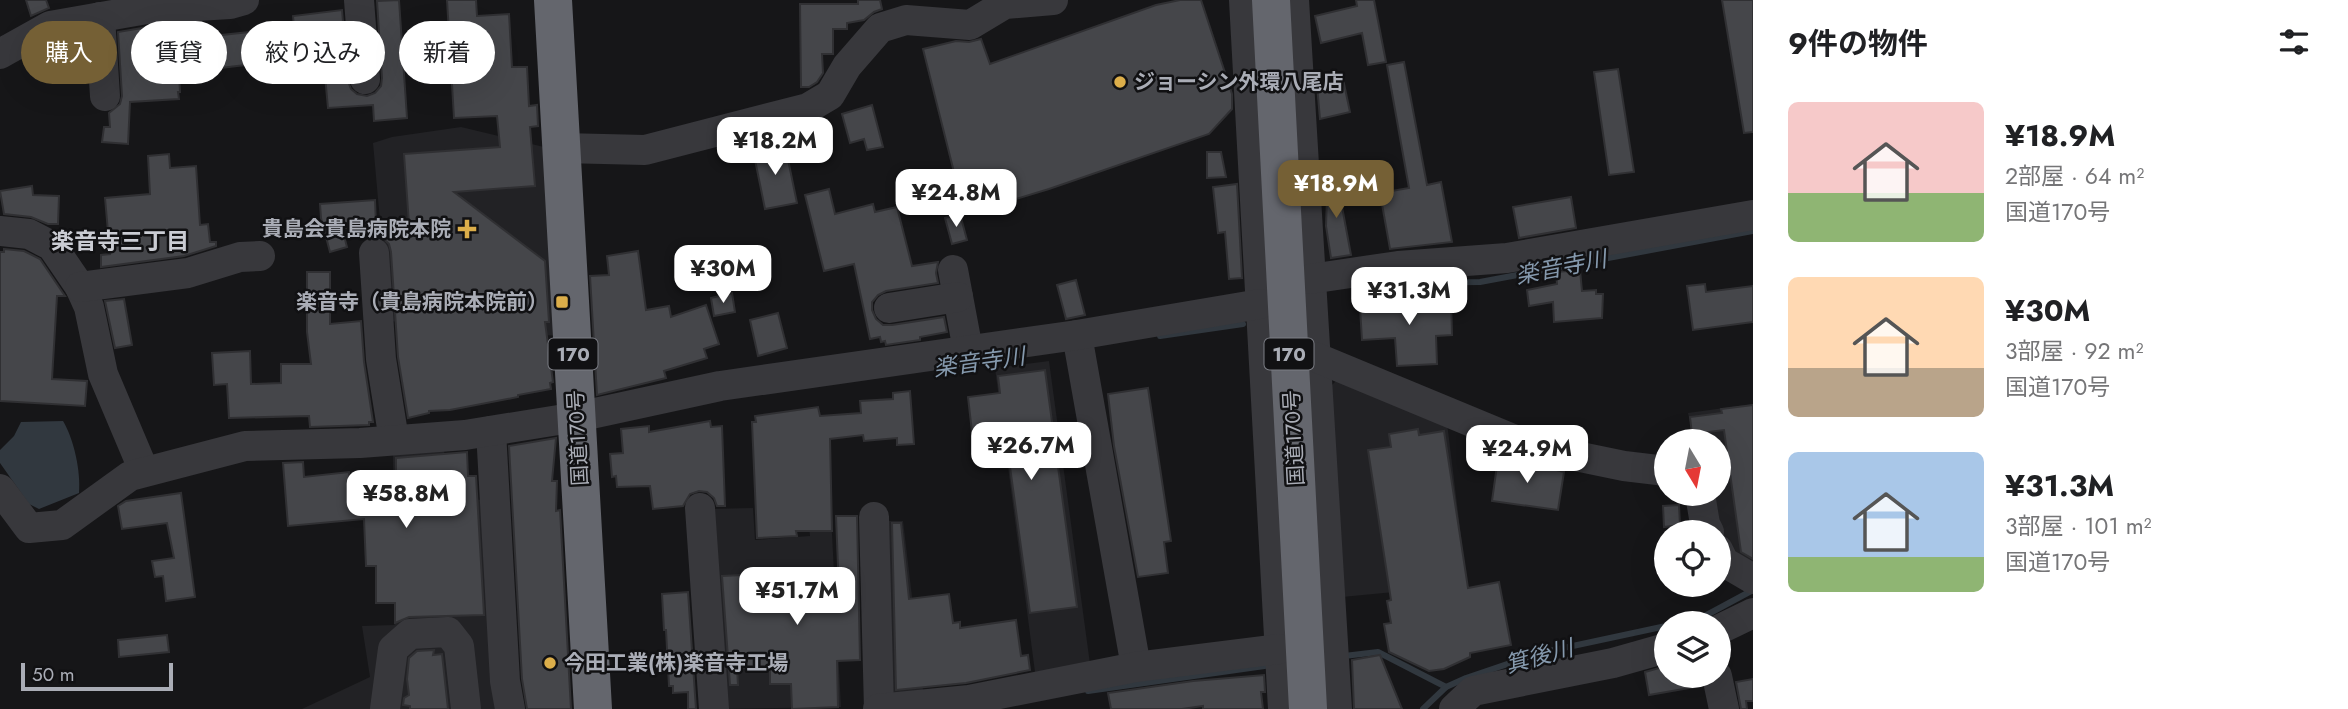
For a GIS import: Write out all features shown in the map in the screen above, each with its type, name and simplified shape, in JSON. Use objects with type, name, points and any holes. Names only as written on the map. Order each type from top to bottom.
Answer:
[{"type":"highway","name":"国道170号","points":[[553,0],[593,709]]},
{"type":"highway","name":"国道170号","points":[[1271,0],[1308,709]]},
{"type":"street","points":[[0,54],[50,26],[64,11],[100,17],[147,9],[230,4],[244,0]]},
{"type":"street","points":[[359,0],[361,21]]},
{"type":"street","points":[[562,148],[645,150],[807,108],[830,95],[847,66],[880,29],[903,10],[970,25],[1005,4],[1053,0]]},
{"type":"street","points":[[1244,0],[1283,709]]},
{"type":"street","points":[[1294,0],[1337,709]]},
{"type":"street","points":[[100,17],[105,96]]},
{"type":"street","points":[[1310,279],[1398,266],[1507,258],[1753,215]]},
{"type":"street","points":[[0,231],[29,234],[52,246],[80,287],[89,307],[103,374],[145,471]]},
{"type":"street","points":[[374,253],[381,359],[394,440]]},
{"type":"street","points":[[80,287],[188,273],[240,257],[260,256]]},
{"type":"street","points":[[889,308],[955,284],[968,350]]},
{"type":"street","points":[[0,489],[29,528],[62,525],[130,476],[245,446],[465,435],[577,417],[720,386],[968,350],[1079,346],[1260,304]]},
{"type":"street","points":[[1079,346],[1136,667]]},
{"type":"street","points":[[1315,357],[1532,447],[1623,467],[1654,470]]},
{"type":"street","points":[[491,431],[505,681],[510,709]]},
{"type":"street","points":[[700,508],[714,709]]},
{"type":"street","points":[[874,517],[879,709],[969,699],[1136,667],[1279,649]]},
{"type":"street","points":[[1731,566],[1753,579]]},
{"type":"street","points":[[1731,624],[1753,613]]},
{"type":"street","points":[[384,709],[393,649],[410,634],[448,632],[459,646],[466,709]]},
{"type":"street","points":[[1454,709],[1474,691],[1613,663],[1654,651]]},
{"type":"street","points":[[1720,688],[1724,709]]},
{"type":"shaded area","points":[[461,127],[548,148],[562,336],[460,331],[384,320],[386,287],[373,143],[392,137]]},
{"type":"shaded area","points":[[1049,361],[1090,664],[1035,672],[995,368]]},
{"type":"shaded area","points":[[1339,378],[1447,423],[1467,585],[1342,597],[1330,387]]},
{"type":"shaded area","points":[[1753,404],[1753,464],[1731,467],[1731,429],[1691,429],[1688,413]]},
{"type":"shaded area","points":[[63,421],[76,456],[79,493],[39,509],[29,504],[0,463],[0,450],[14,436],[21,422]]},
{"type":"shaded area","points":[[444,443],[446,499],[491,500],[504,709],[302,709],[370,677],[362,626],[395,625],[393,451]]},
{"type":"shaded area","points":[[1753,465],[1753,569],[1731,560],[1731,520],[1713,520],[1708,506],[1731,506],[1731,468]]},
{"type":"shaded area","points":[[753,508],[755,540],[810,536],[808,516],[831,515],[841,707],[717,709],[707,509]]},
{"type":"shaded area","points":[[883,521],[903,521],[924,698],[888,699]]},
{"type":"building","points":[[26,0],[46,0],[49,8],[31,16]]},
{"type":"building","points":[[399,0],[399,84],[405,84],[407,118],[374,121],[373,105],[328,108],[326,84],[349,84],[357,94],[367,96],[385,84],[385,21],[378,21],[377,1]]},
{"type":"building","points":[[447,0],[476,0],[477,16],[509,14],[512,67],[527,67],[529,106],[537,105],[538,126],[530,127],[535,186],[454,192],[545,261],[549,322],[545,322],[553,382],[550,383],[551,389],[450,410],[429,411],[408,418],[398,357],[391,252],[384,239],[383,225],[409,224],[404,154],[500,147],[497,116],[454,118],[452,84],[495,84],[495,21],[448,21]]},
{"type":"building","points":[[858,0],[880,0],[882,9],[864,20],[847,23],[847,29],[833,29],[833,54],[822,54],[823,73],[817,82],[809,87],[801,87],[800,4],[858,4]]},
{"type":"building","name":"ジョーシン外環八尾店","points":[[1180,0],[1201,0],[1232,94],[1232,109],[1209,134],[1006,202],[990,203],[989,198],[962,204],[923,49],[956,41],[981,39],[990,64],[1156,5]]},
{"type":"building","points":[[1356,0],[1374,0],[1386,62],[1368,65],[1362,33],[1321,43],[1315,16],[1357,6]]},
{"type":"building","points":[[1722,0],[1753,0],[1753,132],[1744,133]]},
{"type":"building","points":[[342,10],[343,21],[293,21],[293,16]]},
{"type":"building","points":[[131,30],[131,84],[180,84],[179,99],[130,102],[128,144],[102,142],[104,127],[110,127],[109,113],[120,104],[122,96],[118,32]]},
{"type":"building","points":[[241,33],[241,66],[227,67],[227,34]]},
{"type":"building","points":[[1404,62],[1427,185],[1441,182],[1452,242],[1390,249],[1380,193],[1409,188],[1387,65]]},
{"type":"building","points":[[1618,69],[1634,172],[1609,175],[1594,72]]},
{"type":"building","points":[[1343,79],[1350,112],[1320,119],[1317,85]]},
{"type":"building","points":[[872,105],[883,147],[867,150],[864,139],[850,143],[842,114]]},
{"type":"building","points":[[785,145],[797,203],[765,209],[753,150]]},
{"type":"building","points":[[1207,152],[1221,152],[1226,177],[1207,178]]},
{"type":"building","points":[[169,154],[170,168],[196,166],[200,225],[208,224],[210,242],[216,242],[216,246],[184,256],[101,267],[101,255],[110,254],[105,198],[150,194],[148,156]]},
{"type":"building","points":[[1328,169],[1335,169],[1351,255],[1331,258],[1326,226]]},
{"type":"building","points":[[1237,184],[1242,278],[1229,279],[1225,232],[1218,233],[1213,187]]},
{"type":"building","points":[[32,186],[33,195],[59,196],[58,224],[4,214],[0,191]]},
{"type":"building","points":[[829,189],[835,214],[873,204],[875,212],[897,207],[912,266],[938,262],[938,283],[886,291],[878,295],[872,302],[876,319],[883,325],[892,325],[944,317],[947,332],[920,337],[920,340],[886,345],[885,341],[881,342],[880,337],[870,339],[854,264],[824,271],[805,195]]},
{"type":"building","points":[[1571,197],[1576,228],[1519,238],[1513,207]]},
{"type":"building","points":[[375,200],[376,225],[342,228],[347,247],[330,252],[320,204]]},
{"type":"building","points":[[960,214],[967,240],[952,244],[945,218]]},
{"type":"building","points":[[4,249],[24,251],[40,259],[65,296],[57,296],[52,379],[87,381],[85,406],[0,401],[0,252],[4,252]]},
{"type":"building","points":[[638,251],[646,310],[669,306],[671,317],[706,305],[719,344],[704,349],[707,358],[664,371],[666,378],[597,395],[590,276],[609,275],[607,256]]},
{"type":"building","points":[[1580,270],[1582,291],[1596,290],[1596,294],[1603,294],[1602,318],[1554,322],[1553,302],[1529,306],[1527,290],[1557,284],[1556,272]]},
{"type":"building","points":[[307,272],[330,272],[330,324],[361,321],[373,422],[369,422],[369,425],[310,427],[309,416],[229,418],[227,384],[214,385],[212,353],[250,351],[251,384],[281,383],[281,364],[311,364],[307,332]]},
{"type":"building","points":[[1076,280],[1085,315],[1066,319],[1057,285]]},
{"type":"building","points":[[1705,284],[1706,292],[1753,286],[1753,322],[1693,330],[1687,286]]},
{"type":"building","points":[[732,293],[735,312],[714,316],[711,298]]},
{"type":"building","points":[[1451,298],[1452,335],[1436,336],[1437,364],[1397,366],[1395,338],[1362,340],[1360,308],[1394,300]]},
{"type":"building","points":[[124,299],[132,345],[115,348],[105,301]]},
{"type":"building","points":[[778,313],[787,348],[758,356],[750,320]]},
{"type":"building","points":[[1045,370],[1077,607],[1030,613],[1007,445],[978,448],[976,432],[972,432],[968,397],[1000,393],[998,376]]},
{"type":"building","points":[[1148,388],[1171,541],[1164,542],[1168,573],[1138,577],[1114,446],[1108,394]]},
{"type":"building","points":[[910,391],[914,444],[897,445],[897,438],[864,441],[863,435],[830,439],[832,531],[796,531],[797,536],[757,538],[752,422],[756,422],[755,416],[818,407],[820,416],[861,413],[860,401],[893,399],[893,393]]},
{"type":"building","points":[[1753,405],[1753,559],[1741,552],[1731,480],[1731,429],[1691,429],[1690,417],[1722,413],[1721,409]]},
{"type":"building","points":[[710,421],[711,427],[722,426],[725,506],[717,506],[714,498],[707,492],[699,491],[690,494],[683,506],[653,509],[650,486],[617,487],[616,476],[612,477],[610,454],[623,453],[621,429],[649,426],[649,432]]},
{"type":"building","points":[[1418,429],[1419,435],[1444,431],[1468,588],[1499,582],[1511,645],[1470,653],[1470,657],[1444,669],[1429,671],[1389,652],[1384,624],[1391,623],[1387,601],[1391,600],[1368,450],[1391,447],[1389,434]]},
{"type":"building","points":[[556,438],[552,481],[557,481],[556,511],[560,510],[571,709],[527,709],[522,679],[509,446]]},
{"type":"building","points":[[467,452],[468,476],[476,476],[484,615],[409,617],[395,623],[395,603],[376,603],[376,566],[366,566],[364,519],[288,526],[283,463],[303,462],[304,477],[349,472],[350,480],[396,480],[396,458]]},
{"type":"building","points":[[1498,458],[1518,460],[1564,472],[1558,510],[1492,501]]},
{"type":"building","points":[[181,493],[195,597],[166,601],[163,576],[155,577],[152,561],[174,558],[167,523],[122,529],[118,506],[126,501]]},
{"type":"building","points":[[1663,506],[1679,506],[1680,520],[1664,520]]},
{"type":"building","points":[[836,516],[857,516],[860,660],[837,661],[838,707],[792,709],[791,684],[770,684],[770,667],[737,668],[738,685],[730,685],[722,576],[789,573],[790,593],[839,591]]},
{"type":"building","points":[[892,523],[901,523],[909,599],[949,594],[953,623],[960,622],[960,628],[1016,620],[1021,656],[1028,655],[1030,670],[966,683],[896,690]]},
{"type":"building","points":[[688,592],[696,709],[688,709],[688,692],[673,693],[673,686],[669,686],[664,630],[662,594]]},
{"type":"building","points":[[167,635],[169,652],[119,657],[118,640]]},
{"type":"building","points":[[434,650],[433,655],[442,654],[448,709],[410,709],[410,706],[403,705],[404,698],[409,695],[409,658],[417,651]]},
{"type":"building","points":[[1380,655],[1402,709],[1354,709],[1352,660]]},
{"type":"building","points":[[1654,669],[1654,688],[1689,688],[1649,695],[1645,672]]},
{"type":"building","points":[[1264,675],[1265,692],[1261,692],[1263,709],[1203,709],[1203,706],[1182,709],[1111,709],[1108,693],[1193,681]]},
{"type":"building","points":[[1753,679],[1753,701],[1746,701],[1747,709],[1741,709],[1736,682]]},
{"type":"waterway","name":"楽音寺川","points":[[1358,287],[1480,282],[1753,231]]},
{"type":"waterway","name":"楽音寺川","points":[[1160,336],[1243,324]]},
{"type":"waterway","name":"箕後川","points":[[1714,611],[1753,590]]},
{"type":"waterway","name":"箕後川","points":[[1423,709],[1446,687],[1466,678],[1540,653],[1654,629]]},
{"type":"waterway","points":[[1344,656],[1378,652],[1446,687]]},
{"type":"waterway","points":[[1088,691],[1272,665]]},
{"type":"place","name":"ジョーシン外環八尾店","points":[[1120,82]]},
{"type":"place","name":"貴島会貴島病院本院","points":[[467,229]]},
{"type":"place","name":"楽音寺（貴島病院本院前）","points":[[562,302]]},
{"type":"place","name":"今田工業(株)楽音寺工場","points":[[550,663]]},
{"type":"district","name":"楽音寺三丁目","points":[[120,241]]}]
